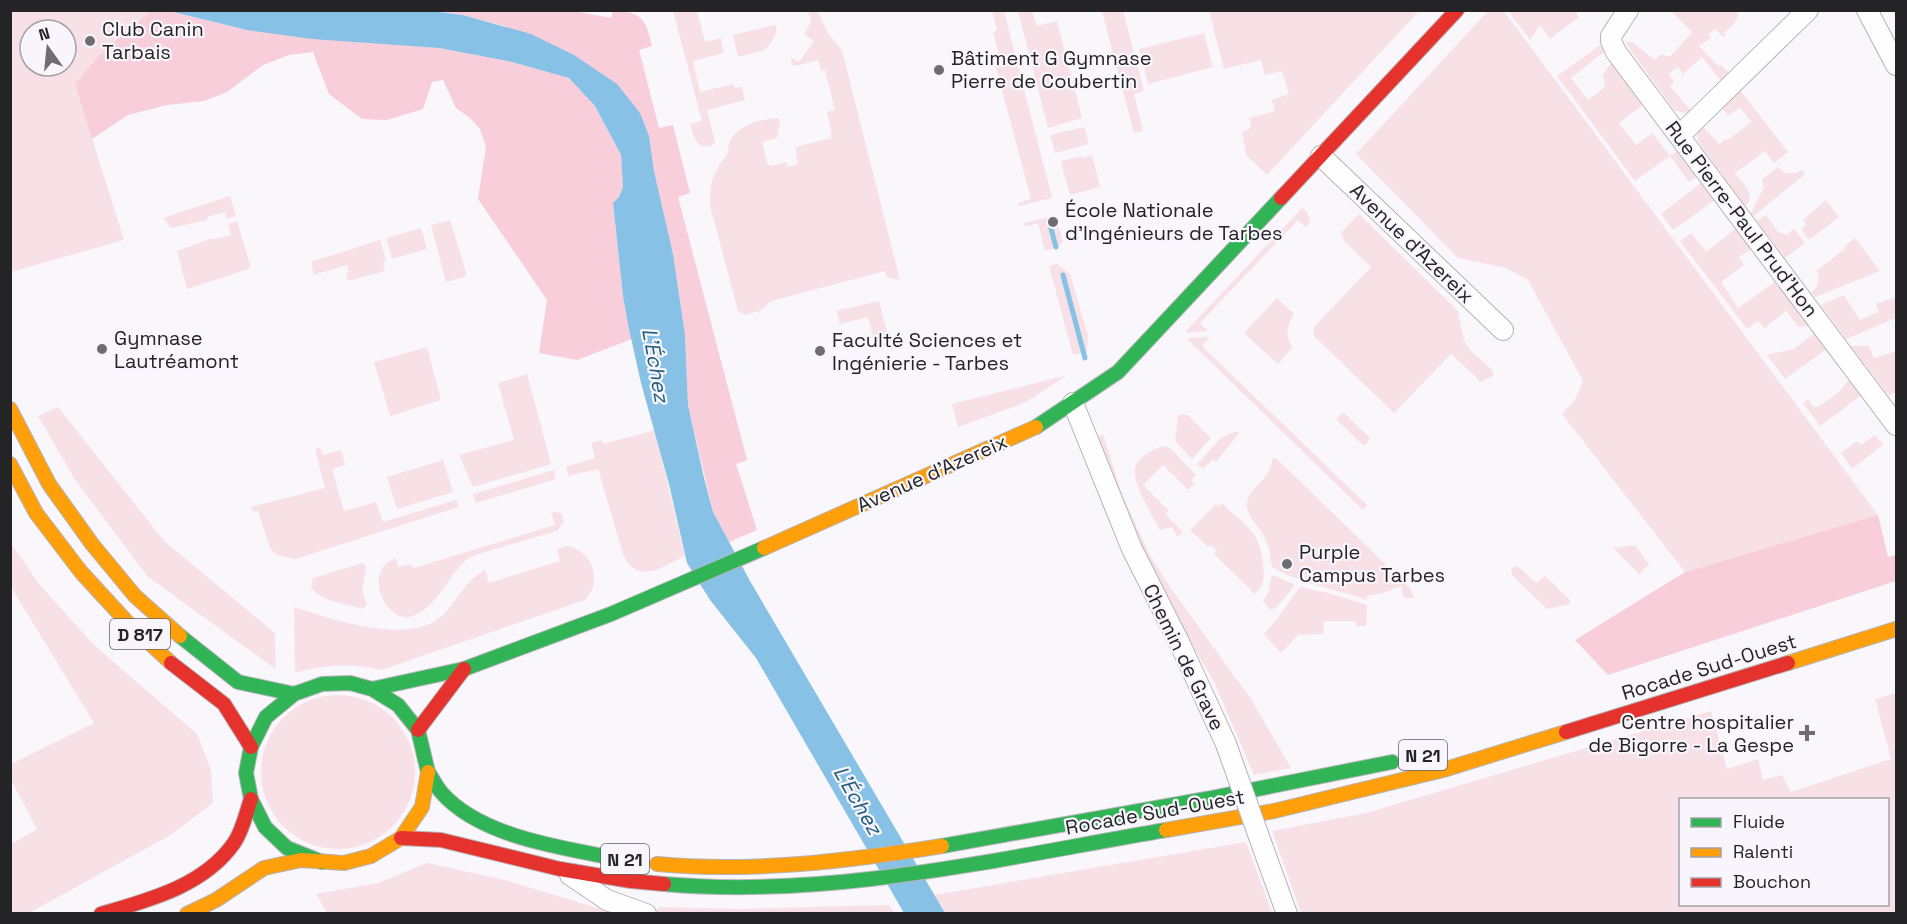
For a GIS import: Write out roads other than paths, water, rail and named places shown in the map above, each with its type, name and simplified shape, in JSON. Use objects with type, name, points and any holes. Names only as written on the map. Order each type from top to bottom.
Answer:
[{"type":"main road","name":"Avenue d'Azereix","points":[[372,689],[464,669],[584,624],[687,582],[1033,429],[1118,372],[1457,10]]},
{"type":"main road","name":"D 817","points":[[10,409],[49,484],[92,544],[135,596],[190,645],[238,682],[294,694]]},
{"type":"main road","name":"D 817","points":[[10,464],[36,513],[81,572],[126,621],[174,666],[224,704],[251,747]]},
{"type":"main road","name":"Rocade Sud-Ouest","points":[[400,838],[441,840],[560,869],[631,881],[698,887],[777,886],[853,881],[945,868],[1274,811],[1443,770],[1896,628]]},
{"type":"main road","points":[[418,730],[464,669]]},
{"type":"main road","points":[[188,914],[216,900],[264,868],[290,861],[344,863],[371,856],[400,838],[422,807],[428,771],[418,730],[398,705],[372,689],[350,683],[322,684],[294,694],[266,717],[251,747],[246,773],[251,800],[265,827],[287,848],[322,862]]},
{"type":"main road","name":"Rocade Sud-Ouest","points":[[642,862],[676,866],[751,866],[848,860],[936,848],[1263,789],[1400,760]]},
{"type":"main road","name":"N 21","points":[[428,771],[434,786],[454,806],[507,833],[577,851],[619,858]]},
{"type":"main road","points":[[101,914],[168,894],[217,863],[235,841],[251,800]]},
{"type":"street","name":"Rue Pierre-Paul Prud'Hon","points":[[1629,10],[1613,31],[1612,47],[1896,425]]},
{"type":"street","points":[[1679,136],[1808,10]]},
{"type":"street","points":[[1867,10],[1896,65]]},
{"type":"street","name":"Avenue d'Azereix","points":[[1321,156],[1503,330]]},
{"type":"street","name":"Chemin de Grave","points":[[1073,403],[1132,549],[1179,642],[1226,744],[1287,914]]},
{"type":"street","points":[[560,869],[607,900],[646,914]]},
{"type":"water","name":"L'Échez","points":[[424,10],[463,15],[531,34],[574,55],[617,84],[640,113],[649,136],[654,171],[673,254],[685,335],[688,405],[713,512],[750,581],[945,913],[904,913],[756,658],[710,600],[687,563],[669,484],[641,383],[623,296],[613,203],[619,197],[623,187],[621,155],[595,106],[569,78],[512,62],[439,48],[312,39],[247,30],[169,11]]},
{"type":"waterway","points":[[1049,221],[1056,247]]},
{"type":"waterway","points":[[1063,275],[1085,358]]},
{"type":"place","name":"Club Canin Tarbais","points":[[90,41]]},
{"type":"place","name":"Bâtiment G Gymnase Pierre de Coubertin","points":[[939,70]]},
{"type":"place","name":"École Nationale d'Ingénieurs de Tarbes","points":[[1053,222]]},
{"type":"place","name":"Gymnase Lautréamont","points":[[102,349]]},
{"type":"place","name":"Faculté Sciences et Ingénierie - Tarbes","points":[[820,351]]},
{"type":"place","name":"Purple Campus Tarbes","points":[[1287,564]]},
{"type":"place","name":"Centre hospitalier de Bigorre - La Gespe","points":[[1807,733]]}]
